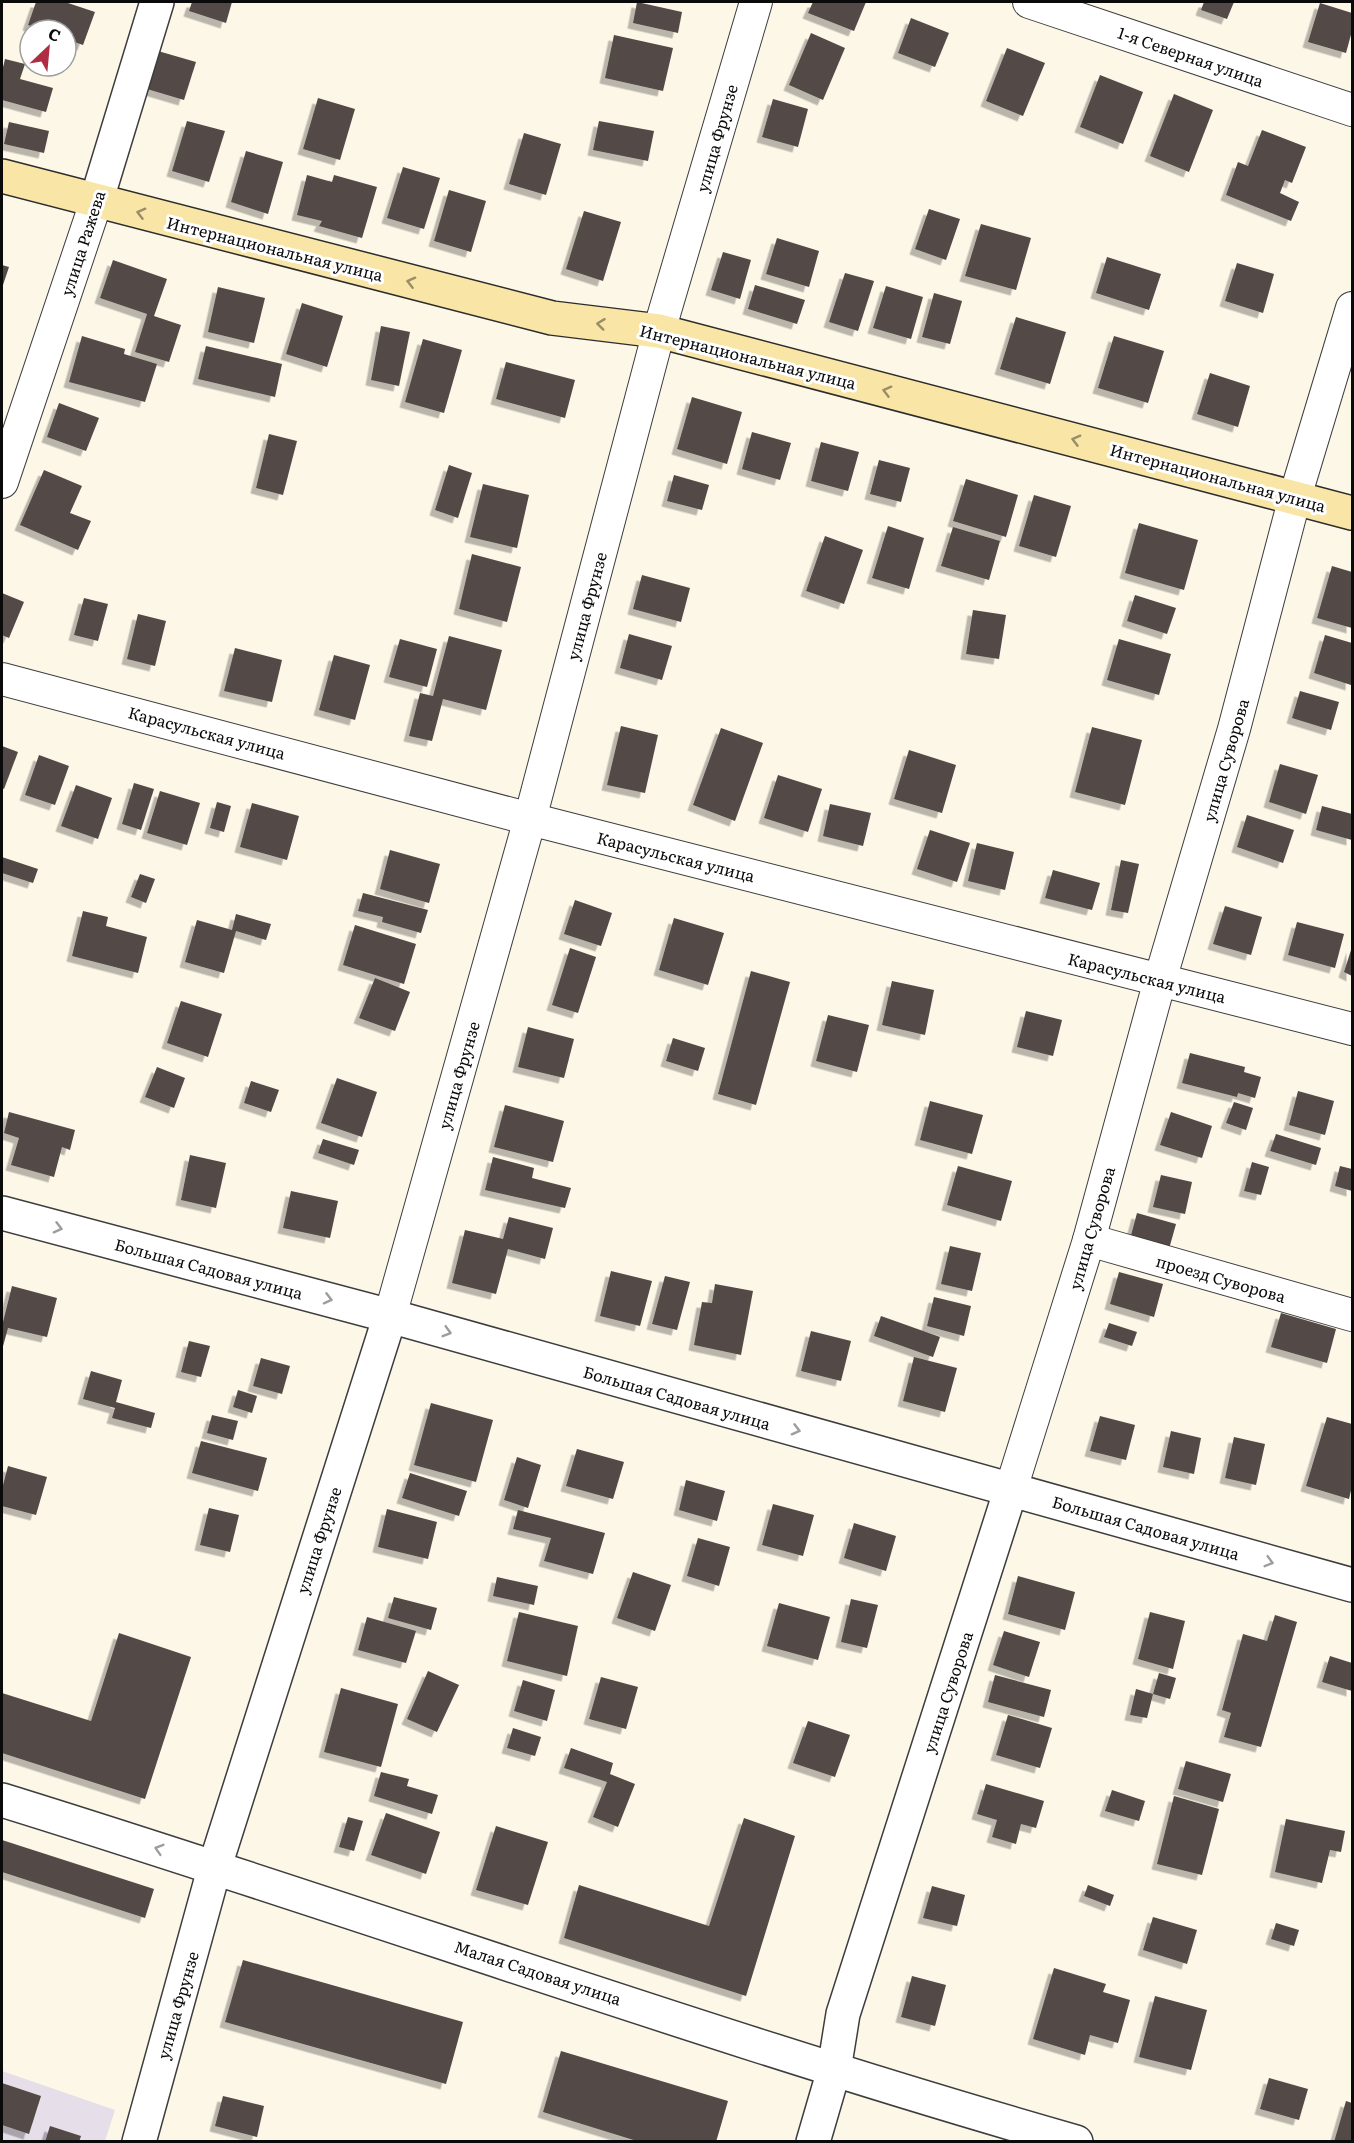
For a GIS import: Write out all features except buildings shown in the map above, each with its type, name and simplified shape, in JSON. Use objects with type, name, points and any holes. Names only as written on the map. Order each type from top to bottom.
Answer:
[{"type":"main road","name":"Интернациональная улица","points":[[2,176],[552,318],[659,332],[1353,513]]},
{"type":"street","name":"улица Ражева","points":[[2,482],[96,202],[157,2]]},
{"type":"street","name":"улица Фрунзе","points":[[139,2142],[215,1866],[390,1316],[530,819],[659,332],[756,2]]},
{"type":"street","name":"1-я Северная улица","points":[[1029,2],[1353,110]]},
{"type":"street","name":"улица Суворова","points":[[813,2142],[834,2070],[843,2014],[1089,1240],[1160,980],[1234,729],[1295,497],[1353,308]]},
{"type":"street","name":"Карасульская улица","points":[[2,680],[530,819],[1353,1029]]},
{"type":"street","name":"Большая Садовая улица","points":[[2,1213],[390,1316],[1353,1585]]},
{"type":"street","name":"проезд Суворова","points":[[1089,1240],[1353,1315]]},
{"type":"street","name":"Малая Садовая улица","points":[[2,1800],[215,1866],[834,2070],[1076,2142]]},
{"type":"shaded area","points":[[2,2071],[115,2110],[105,2141],[2,2142]]}]
